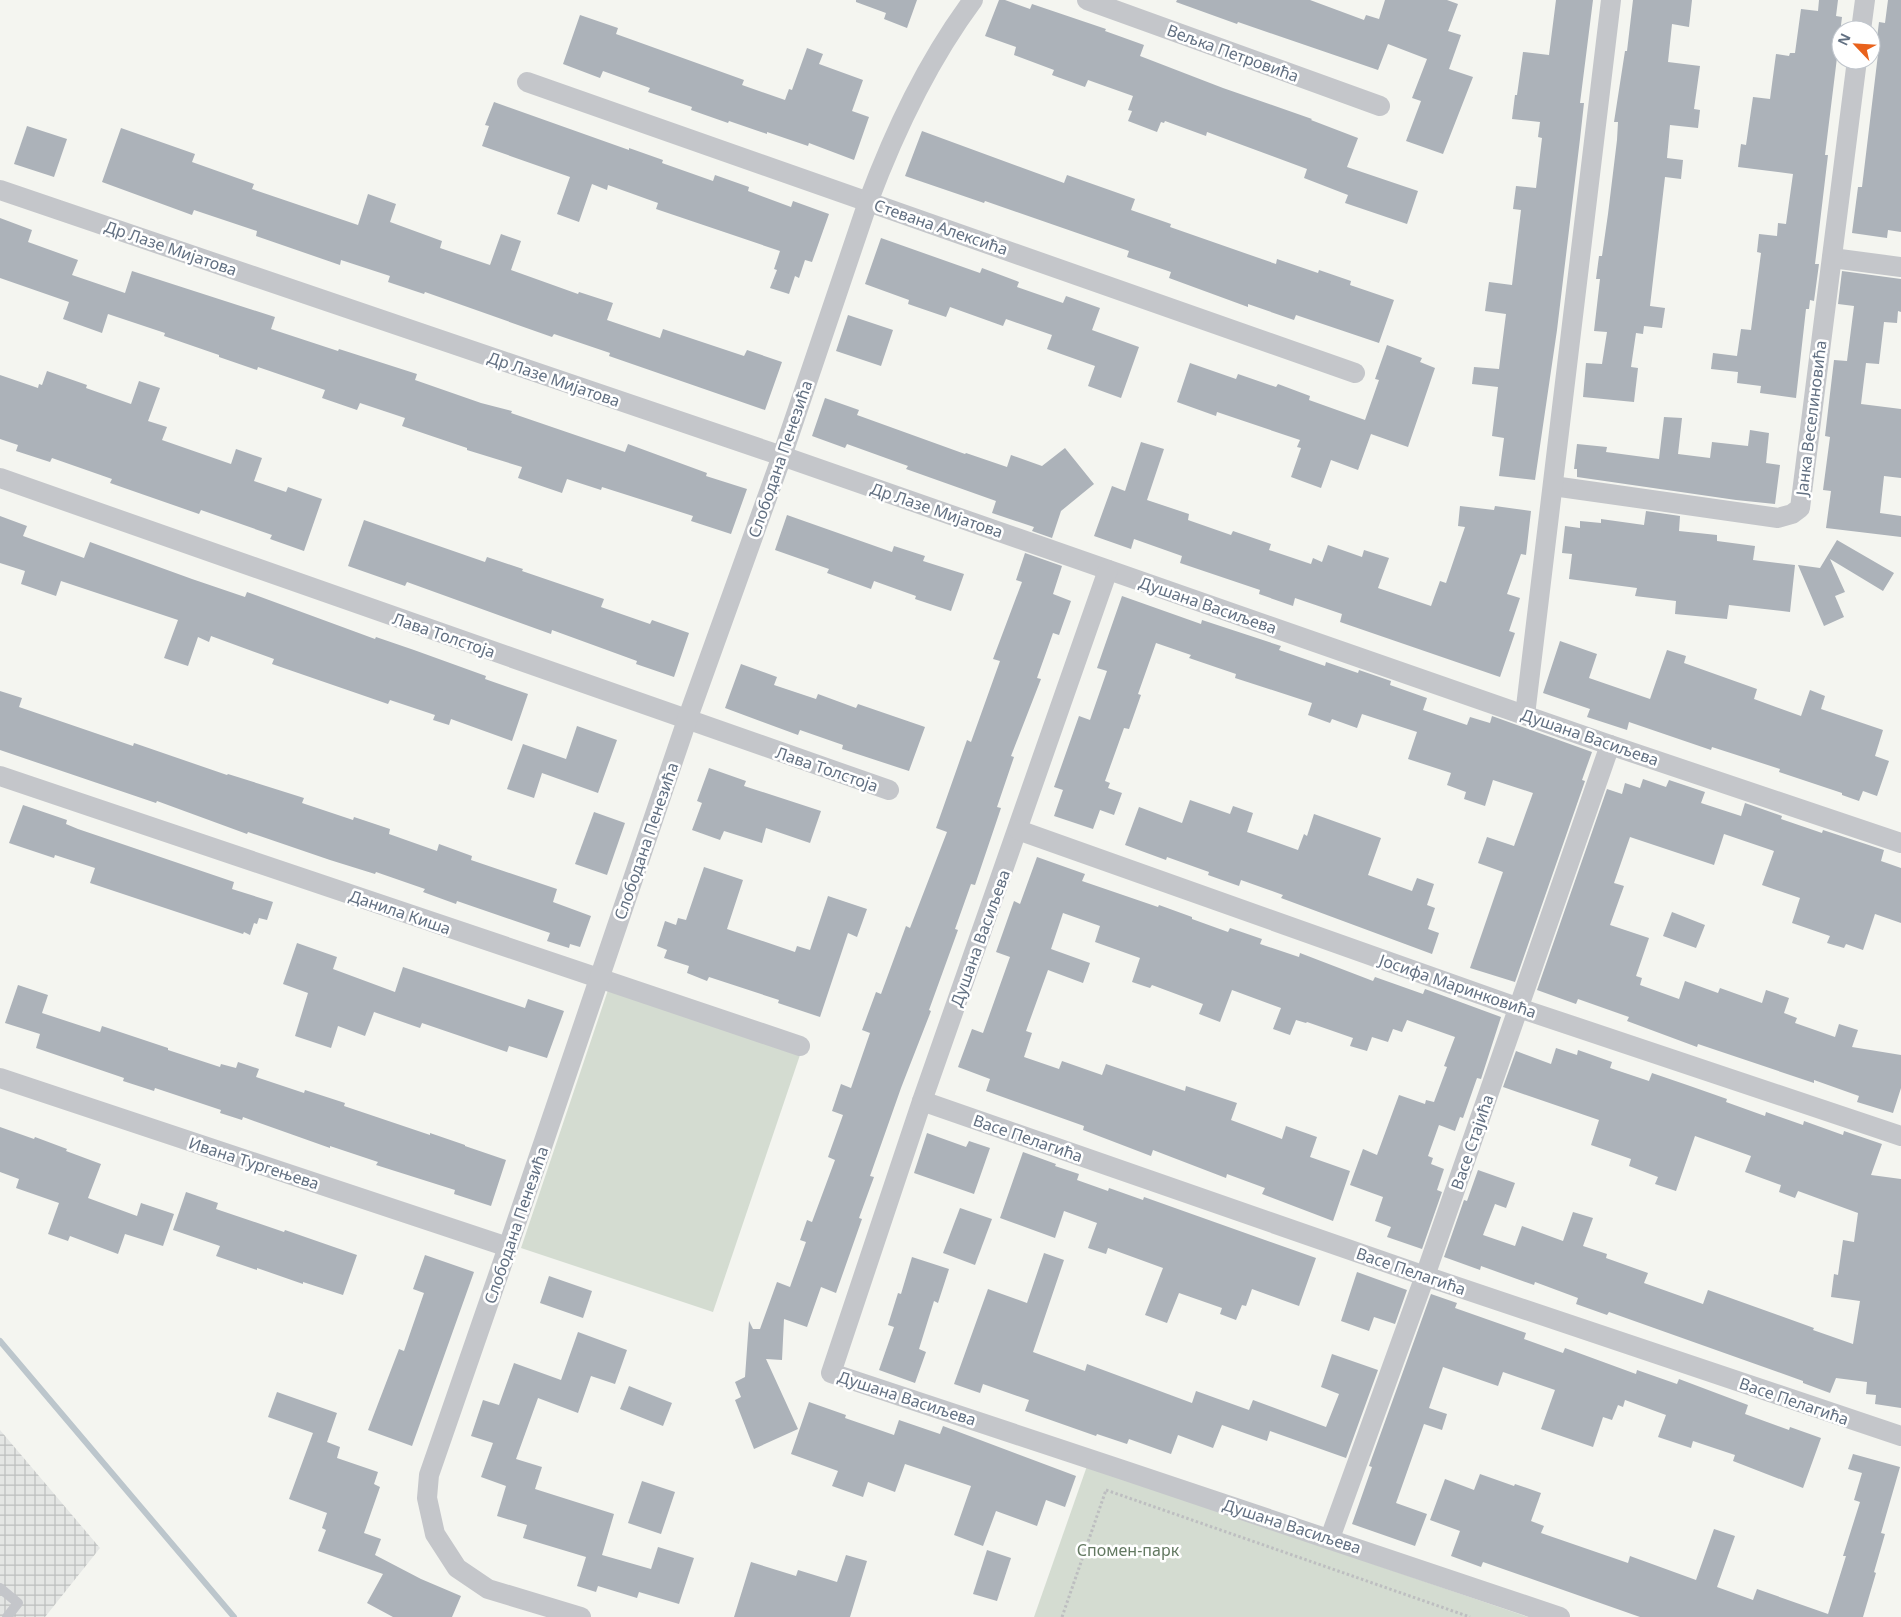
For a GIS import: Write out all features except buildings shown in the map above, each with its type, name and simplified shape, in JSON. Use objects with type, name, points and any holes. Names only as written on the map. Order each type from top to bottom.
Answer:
[{"type":"street","name":"Слободана Пенезића","points":[[581,1617],[488,1589],[457,1568],[446,1554],[435,1534],[429,1515],[427,1498],[428,1476],[883,160],[915,91],[959,19],[973,0]]},
{"type":"street","name":"Вељка Петровића","points":[[1087,0],[1380,106]]},
{"type":"street","points":[[1525,715],[1611,0]]},
{"type":"street","points":[[1862,20],[1865,0]]},
{"type":"street","name":"Јанка Веселиновића","points":[[1553,486],[1778,518],[1792,514],[1800,508],[1857,70]]},
{"type":"street","name":"Стевана Алексића","points":[[527,82],[1355,373]]},
{"type":"street","name":"Др Лазе Мијатова","points":[[0,190],[782,456],[1108,570]]},
{"type":"street","points":[[1832,258],[1901,267]]},
{"type":"street","name":"Лава Толстоја","points":[[0,478],[889,790]]},
{"type":"street","name":"Душана Васиљева","points":[[1560,1617],[1330,1538],[832,1373],[922,1101],[1108,570],[1610,745],[1901,843]]},
{"type":"street","name":"Васе Стајића","points":[[1330,1538],[1425,1276],[1610,745]]},
{"type":"street","name":"Данила Киша","points":[[0,776],[800,1046]]},
{"type":"street","name":"Јосифа Маринковића","points":[[1018,830],[1519,1008],[1901,1136]]},
{"type":"street","name":"Ивана Тургењева","points":[[0,1078],[508,1247]]},
{"type":"street","name":"Васе Пелагића","points":[[922,1101],[1425,1276],[1901,1436]]},
{"type":"lane","points":[[0,1588],[18,1603],[7,1617]]},
{"type":"path","points":[[1062,1617],[1114,1468]]},
{"type":"path","points":[[1106,1490],[1470,1617]]},
{"type":"shaded area","points":[[0,1430],[100,1548],[45,1617],[0,1617]]},
{"type":"green space","points":[[608,990],[800,1055],[713,1312],[521,1248]]},
{"type":"green space","name":"Спомен-парк","points":[[1087,1466],[1528,1617],[1034,1617]]},
{"type":"waterway","points":[[0,1341],[234,1617]]}]
